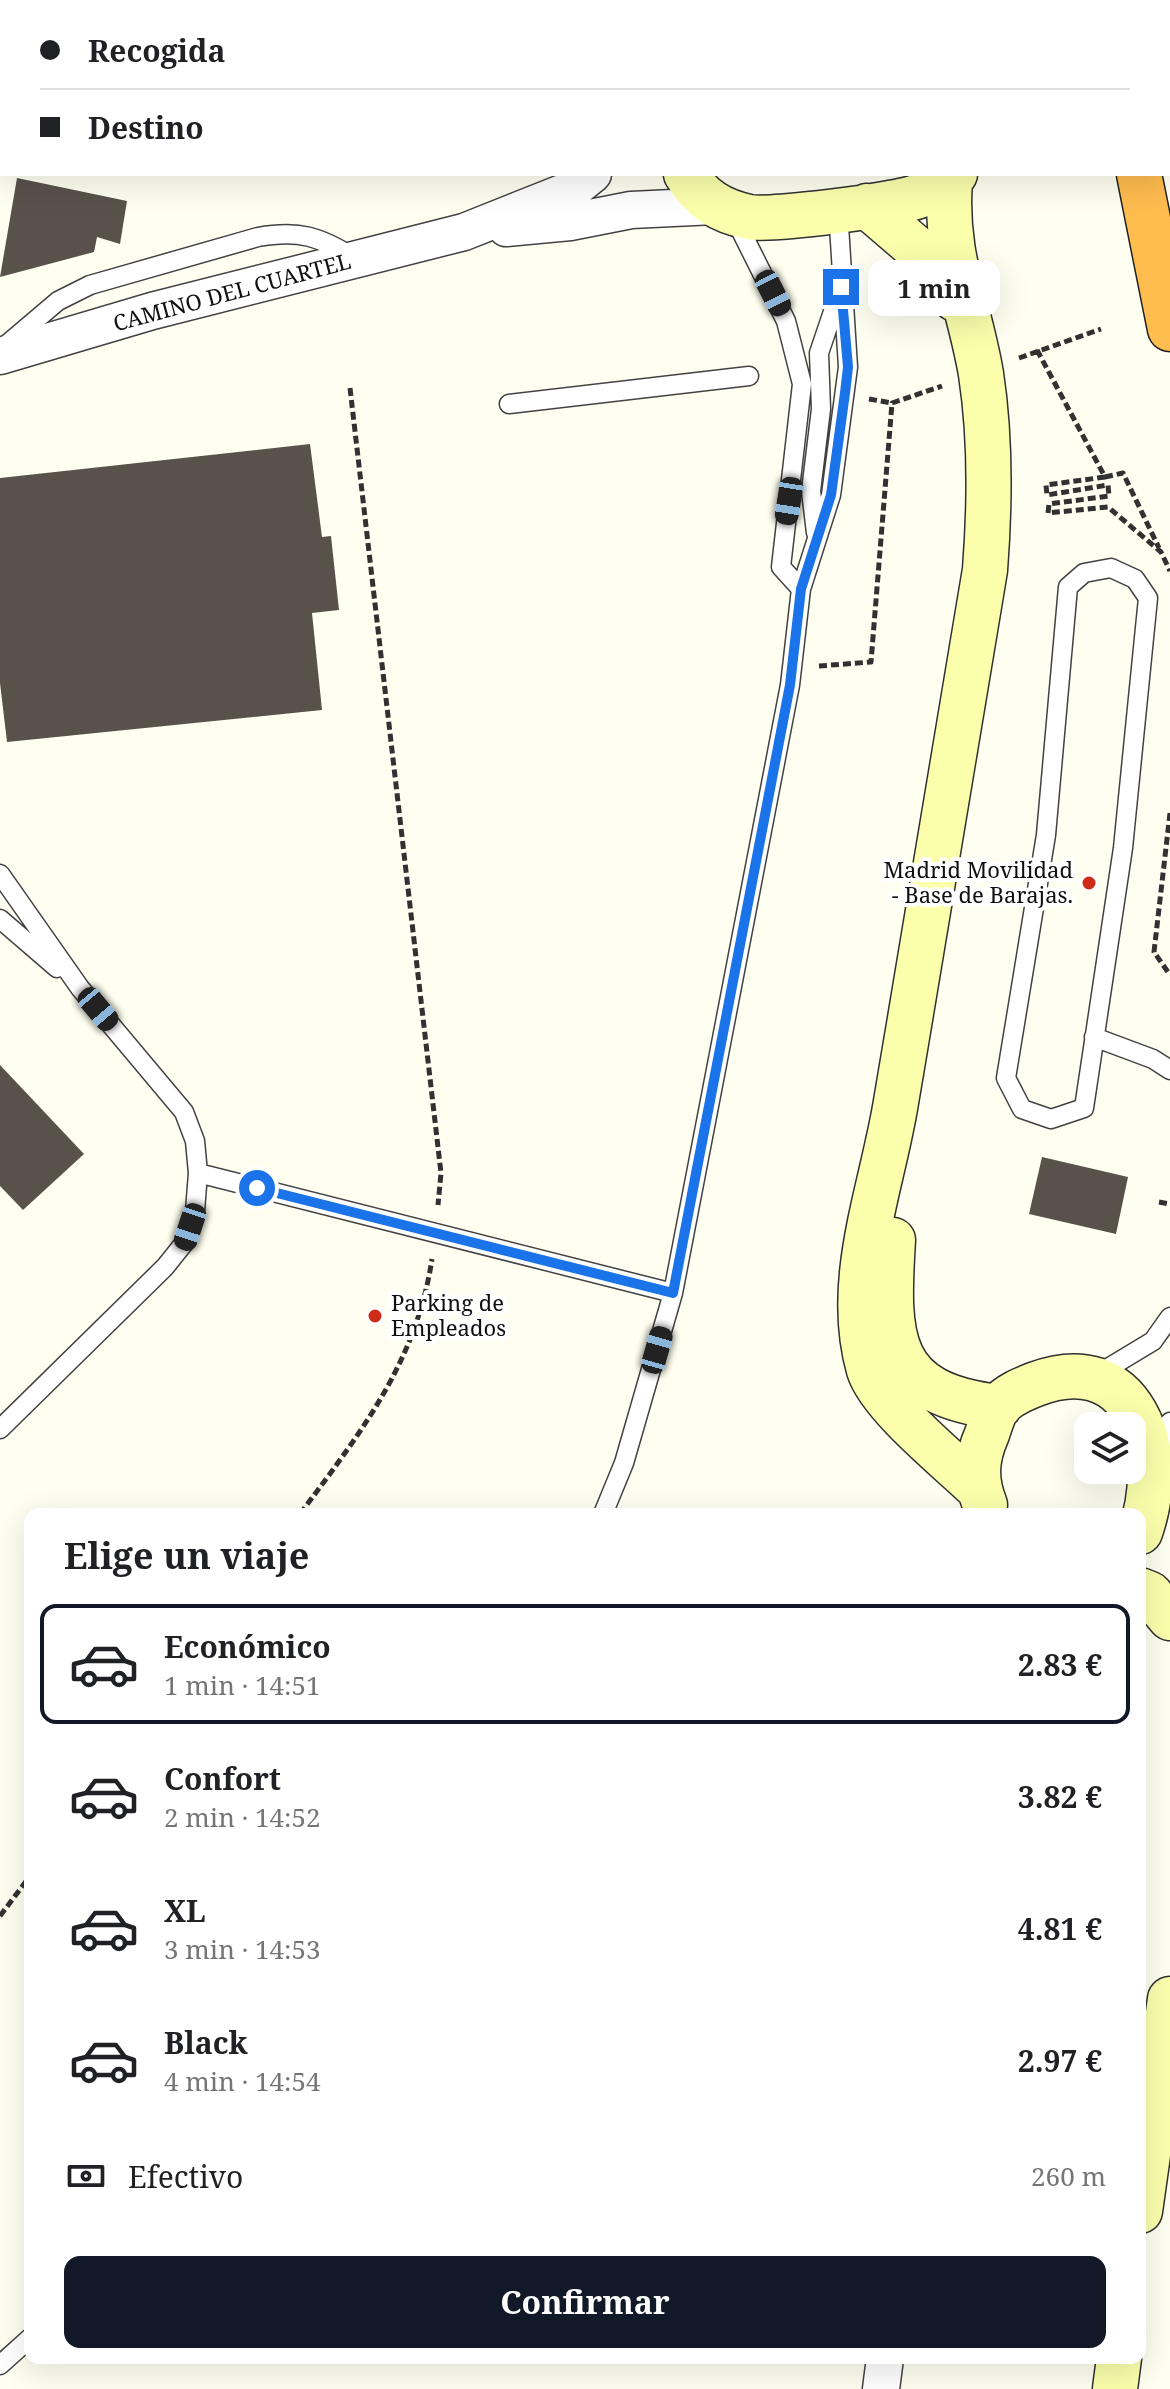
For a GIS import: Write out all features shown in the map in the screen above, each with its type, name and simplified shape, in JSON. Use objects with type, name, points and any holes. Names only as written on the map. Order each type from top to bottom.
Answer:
[{"type":"highway","points":[[1139,176],[1170,329]]},
{"type":"street","name":"CAMINO DEL CUARTEL","points":[[0,354],[152,311],[464,232],[577,187],[591,176]]},
{"type":"street","points":[[687,176],[697,191],[724,209],[754,218],[852,208],[917,197],[952,177]]},
{"type":"street","points":[[952,177],[948,239],[981,373],[991,502],[985,570],[889,1142],[865,1242],[859,1303],[869,1372],[889,1403],[984,1502]]},
{"type":"street","points":[[852,208],[916,248],[964,311]]},
{"type":"street","name":"CAMINO DEL CUARTEL","points":[[464,232],[570,222],[631,210],[724,209]]},
{"type":"street","points":[[889,1142],[894,1223],[890,1297],[902,1354],[910,1374],[932,1390],[960,1402],[999,1407]]},
{"type":"street","points":[[984,1502],[977,1456],[999,1407],[1019,1390],[1059,1376],[1092,1377],[1128,1394],[1150,1418],[1167,1459],[1156,1509],[1146,1523]]},
{"type":"street","points":[[1146,1592],[1170,1618]]},
{"type":"street","points":[[1146,2169],[1170,1999]]},
{"type":"street","points":[[881,2389],[884,2364]]},
{"type":"street","points":[[1115,2389],[1118,2364]]},
{"type":"lane","points":[[816,539],[811,491],[821,409],[819,353],[841,287],[852,208]]},
{"type":"lane","points":[[724,209],[786,321],[802,384],[781,567],[801,589]]},
{"type":"lane","points":[[605,1508],[624,1463],[673,1293],[790,685],[801,589],[831,495],[848,367],[841,287]]},
{"type":"lane","points":[[509,404],[749,376]]},
{"type":"lane","points":[[1111,568],[1135,579],[1148,598],[1123,848],[1094,1037],[1084,1108],[1051,1119],[1022,1109],[1006,1078],[1046,835],[1068,587],[1084,573],[1111,568]]},
{"type":"lane","points":[[0,874],[80,988],[184,1112],[195,1141],[198,1173],[195,1211],[185,1242],[165,1267],[0,1429]]},
{"type":"lane","points":[[0,919],[80,988]]},
{"type":"lane","points":[[1094,1037],[1153,1059],[1170,1070]]},
{"type":"lane","points":[[198,1173],[673,1293]]},
{"type":"lane","points":[[1092,1377],[1153,1341],[1170,1317]]},
{"type":"lane","points":[[0,2365],[24,2343]]},
{"type":"path","points":[[1015,359],[1101,329]]},
{"type":"path","points":[[1037,350],[1105,477]]},
{"type":"path","points":[[859,397],[892,403],[956,381]]},
{"type":"path","points":[[304,1508],[375,1413],[394,1379],[420,1313],[436,1233],[441,1173],[350,388]]},
{"type":"path","points":[[790,685],[822,664],[871,662],[892,403]]},
{"type":"path","points":[[1161,552],[1108,507],[1048,513],[1049,504],[1109,496],[1108,485],[1047,495],[1046,485],[1123,473],[1161,552],[1170,571]]},
{"type":"path","points":[[1170,813],[1154,952],[1170,975]]},
{"type":"path","points":[[1159,1202],[1170,1204]]},
{"type":"path","points":[[0,1916],[24,1884]]},
{"type":"building","points":[[17,178],[127,201],[120,244],[97,237],[94,252],[0,277]]},
{"type":"building","points":[[310,444],[322,537],[331,536],[339,610],[312,613],[322,710],[7,742],[0,683],[0,478]]},
{"type":"building","points":[[0,1065],[84,1154],[23,1210],[0,1186]]},
{"type":"building","points":[[1042,1157],[1128,1177],[1116,1234],[1029,1214]]},
{"type":"place","name":"Madrid Movilidad - Base de Barajas.","points":[[1089,883]]},
{"type":"place","name":"Parking de Empleados","points":[[375,1316]]},
{"type":"route","points":[[257,1188],[673,1293],[790,685],[801,589],[831,495],[848,367],[841,287]]}]
